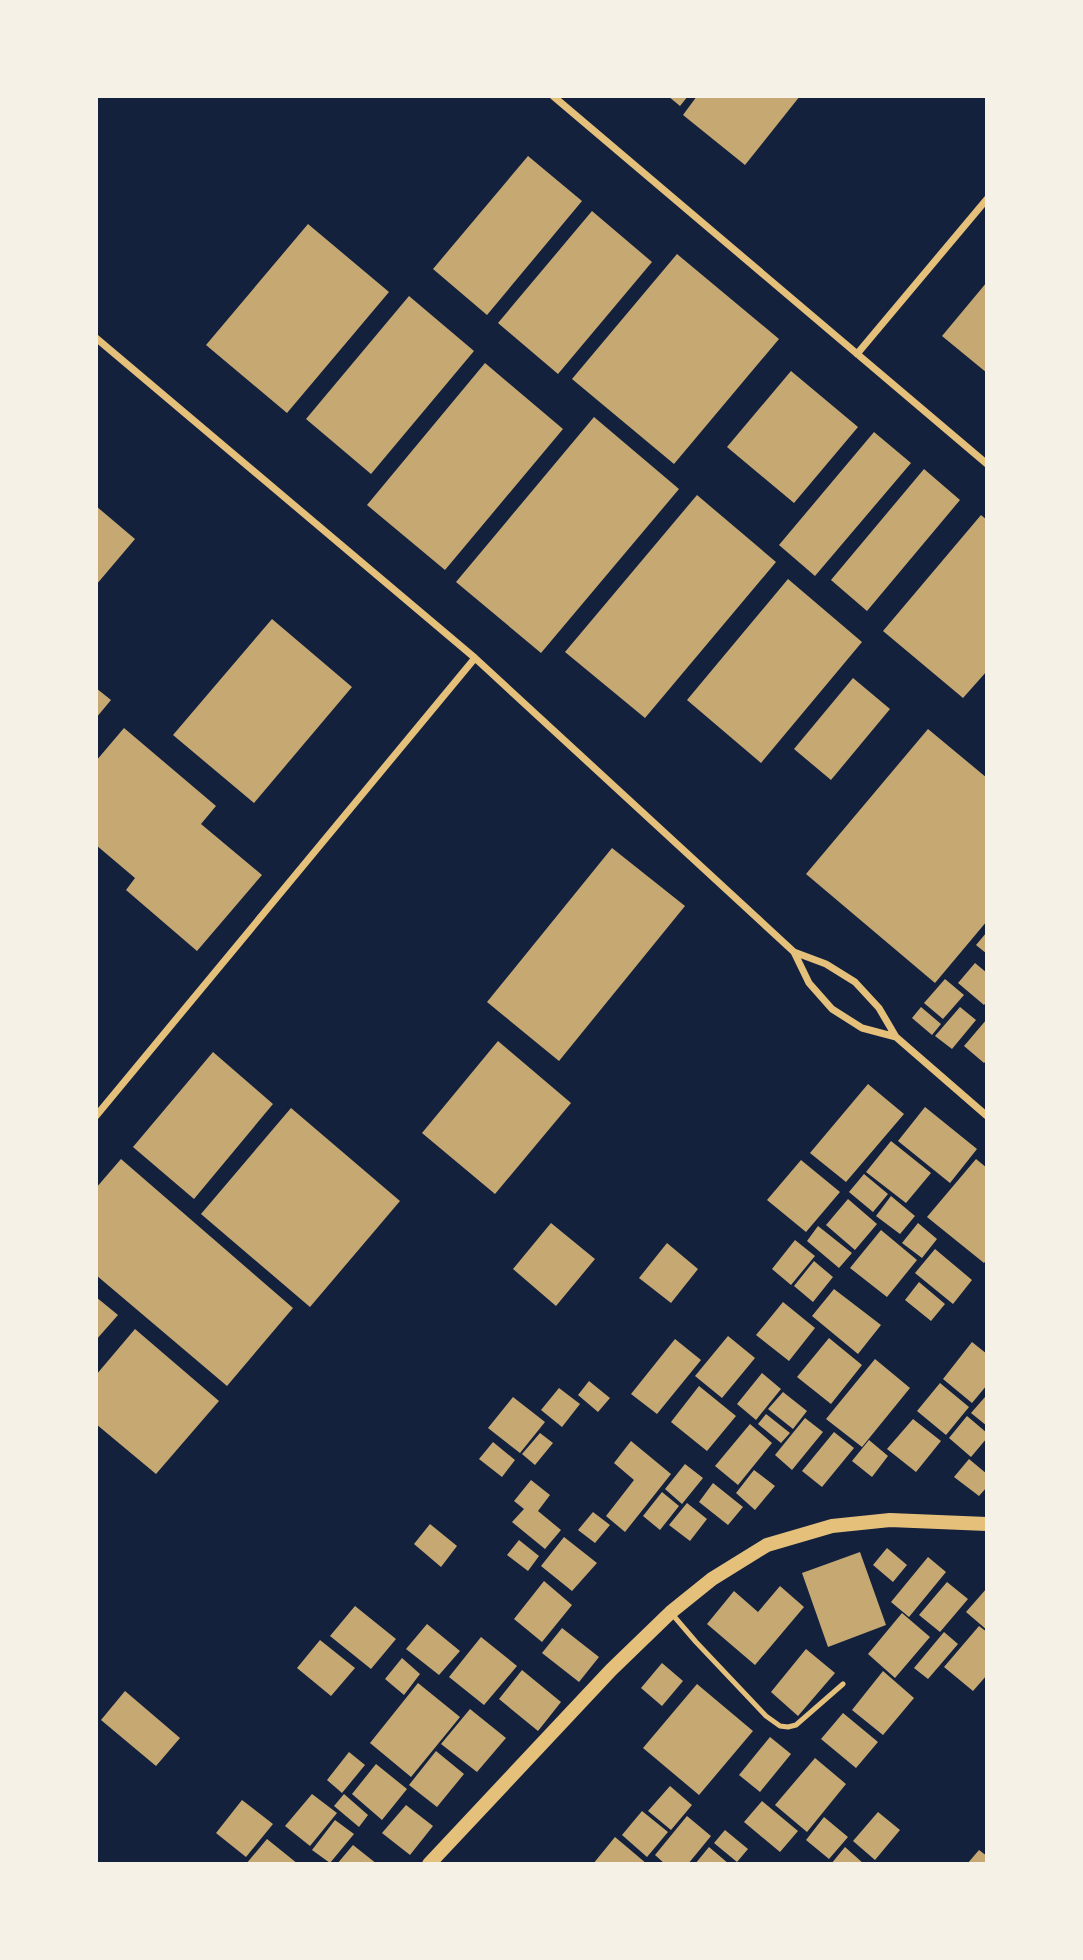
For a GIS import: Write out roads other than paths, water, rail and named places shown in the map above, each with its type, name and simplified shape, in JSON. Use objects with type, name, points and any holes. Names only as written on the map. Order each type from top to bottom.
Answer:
[{"type":"main road","points":[[429,1864],[611,1670],[671,1612],[712,1579],[767,1545],[832,1526],[890,1520],[987,1524]]},
{"type":"street","points":[[553,96],[987,464]]},
{"type":"street","points":[[857,354],[987,199]]},
{"type":"street","points":[[96,338],[475,658],[794,951],[826,964],[855,982],[879,1008],[896,1037],[987,1116]]},
{"type":"street","points":[[96,1116],[475,658]]},
{"type":"street","points":[[794,951],[809,983],[832,1009],[862,1028],[896,1037]]},
{"type":"lane","points":[[671,1612],[766,1716],[780,1726],[796,1725],[843,1684]]}]
